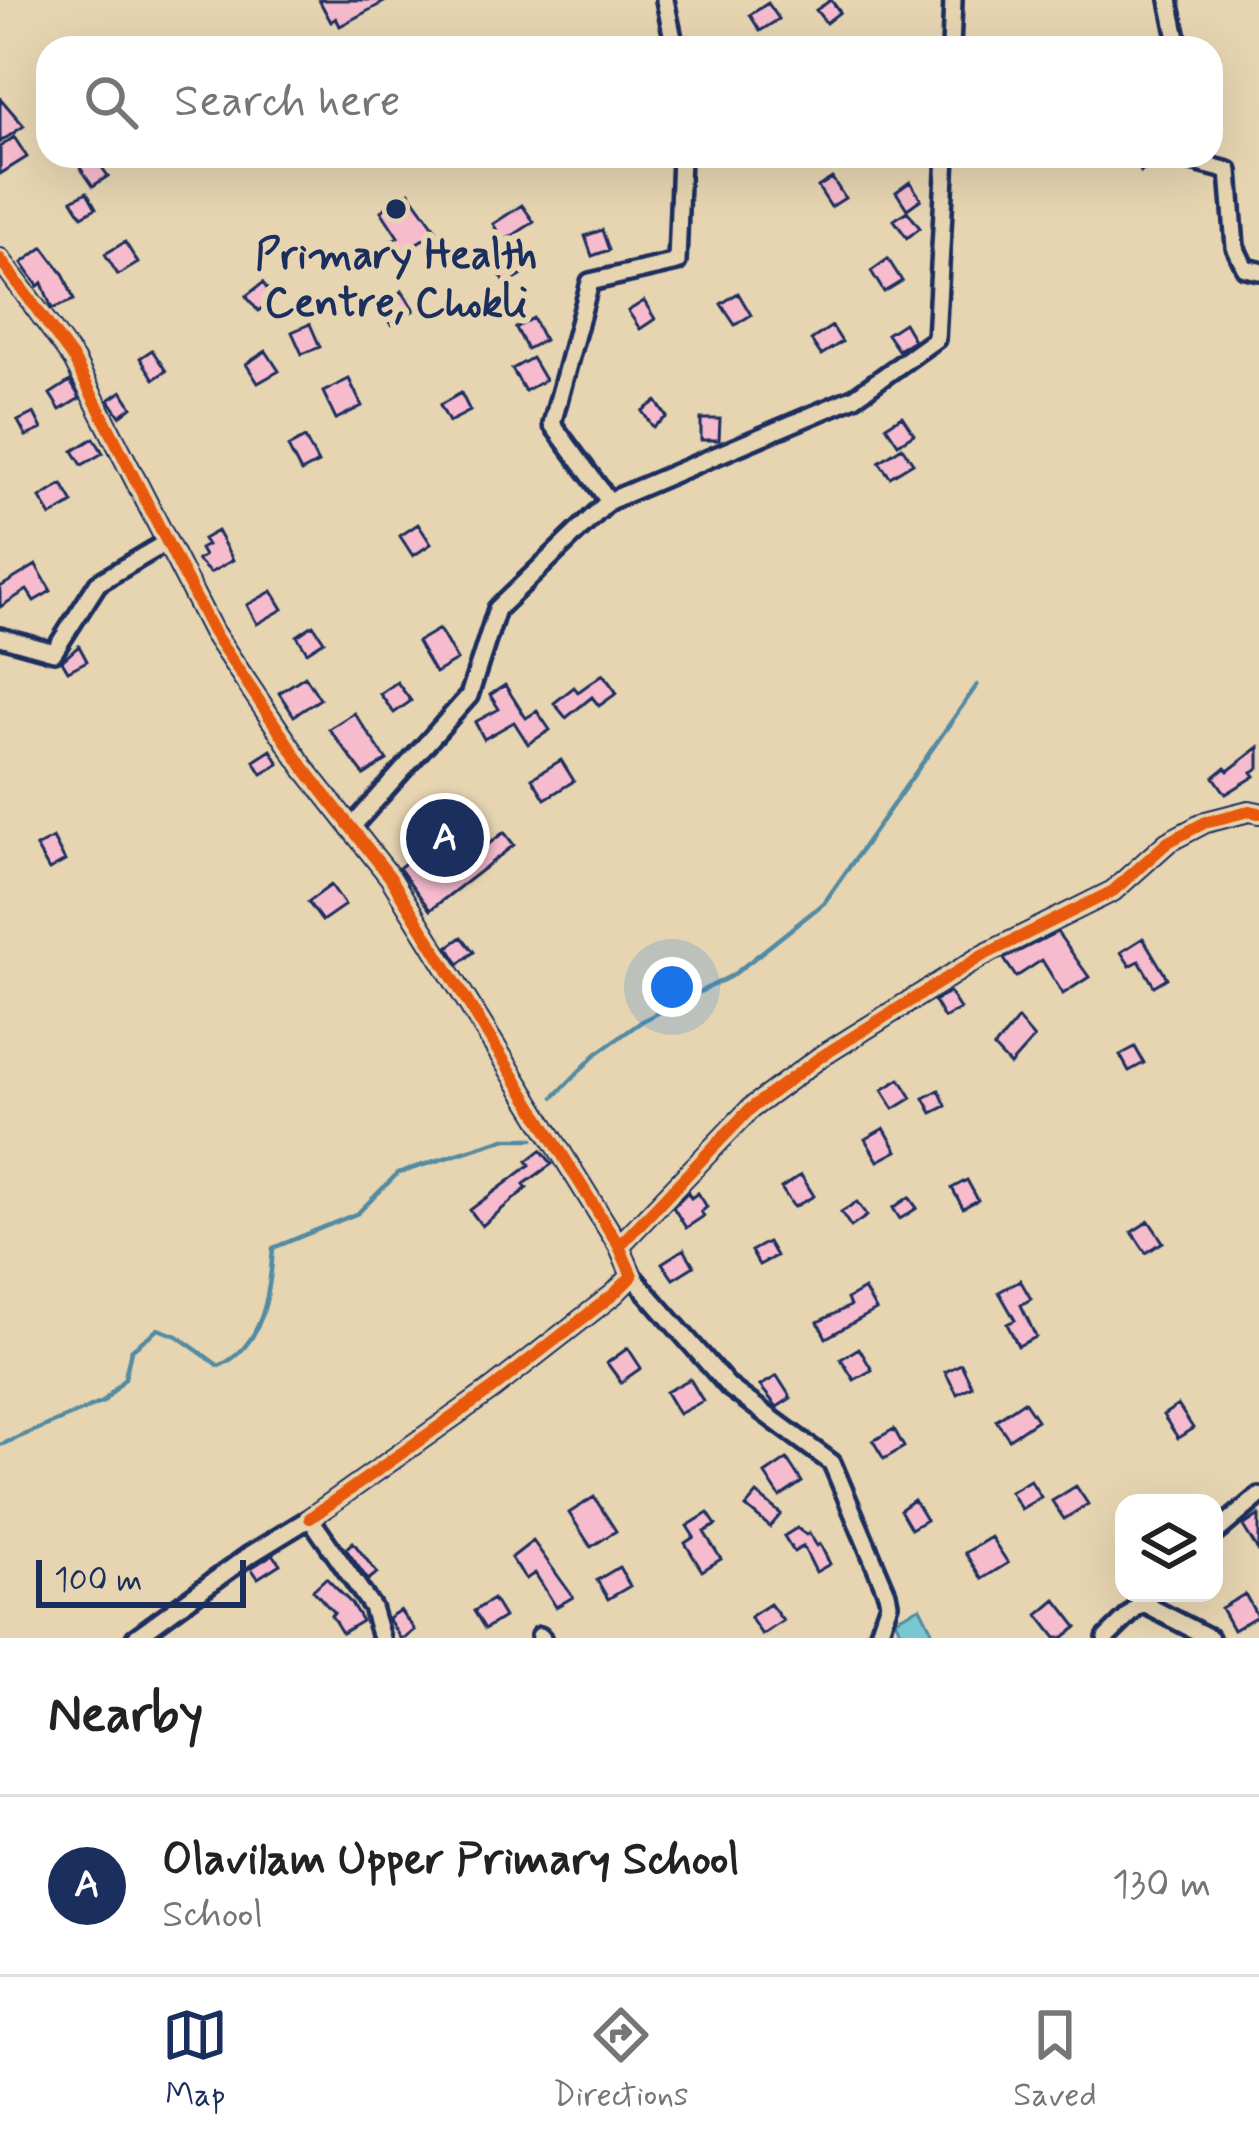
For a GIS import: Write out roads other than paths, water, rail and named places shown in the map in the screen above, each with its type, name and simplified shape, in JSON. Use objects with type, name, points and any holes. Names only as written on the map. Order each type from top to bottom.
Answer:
[{"type":"street","points":[[665,0],[672,36]]},
{"type":"street","points":[[952,36],[953,0]]},
{"type":"street","points":[[1169,0],[1176,36]]},
{"type":"street","points":[[609,501],[552,424],[590,282],[677,262],[681,168]]},
{"type":"street","points":[[351,828],[469,696],[497,609],[609,501],[855,398],[937,339],[945,168]]},
{"type":"street","points":[[1218,168],[1229,171],[1235,247],[1245,268],[1259,271]]},
{"type":"street","points":[[0,259],[74,360],[213,632],[304,768],[390,877],[619,1246],[632,1276],[729,1387],[832,1463],[887,1593],[889,1603],[877,1638]]},
{"type":"street","points":[[0,637],[54,652],[98,583],[167,542]]},
{"type":"street","points":[[619,1246],[750,1109],[819,1058],[982,956],[1113,891],[1168,842],[1205,822],[1259,812]]},
{"type":"street","points":[[135,1638],[492,1390],[632,1276]]},
{"type":"street","points":[[1223,1526],[1259,1496]]},
{"type":"street","points":[[310,1518],[372,1607],[381,1638]]},
{"type":"street","points":[[1106,1638],[1143,1602]]},
{"type":"street","points":[[1153,1602],[1210,1638]]},
{"type":"water","points":[[920,1607],[933,1633],[927,1638],[903,1638],[895,1619]]},
{"type":"waterway","points":[[554,1097],[596,1054],[644,1020],[733,975],[824,903],[977,685]]},
{"type":"waterway","points":[[0,1445],[103,1402],[125,1378],[131,1350],[158,1329],[177,1336],[219,1366],[246,1345],[262,1316],[273,1248],[358,1213],[398,1173],[505,1139],[533,1139]]},
{"type":"place","name":"Primary Health Centre, Chokli","points":[[396,209]]},
{"type":"place","name":"Olavilam Upper Primary School","points":[[445,838]]}]
